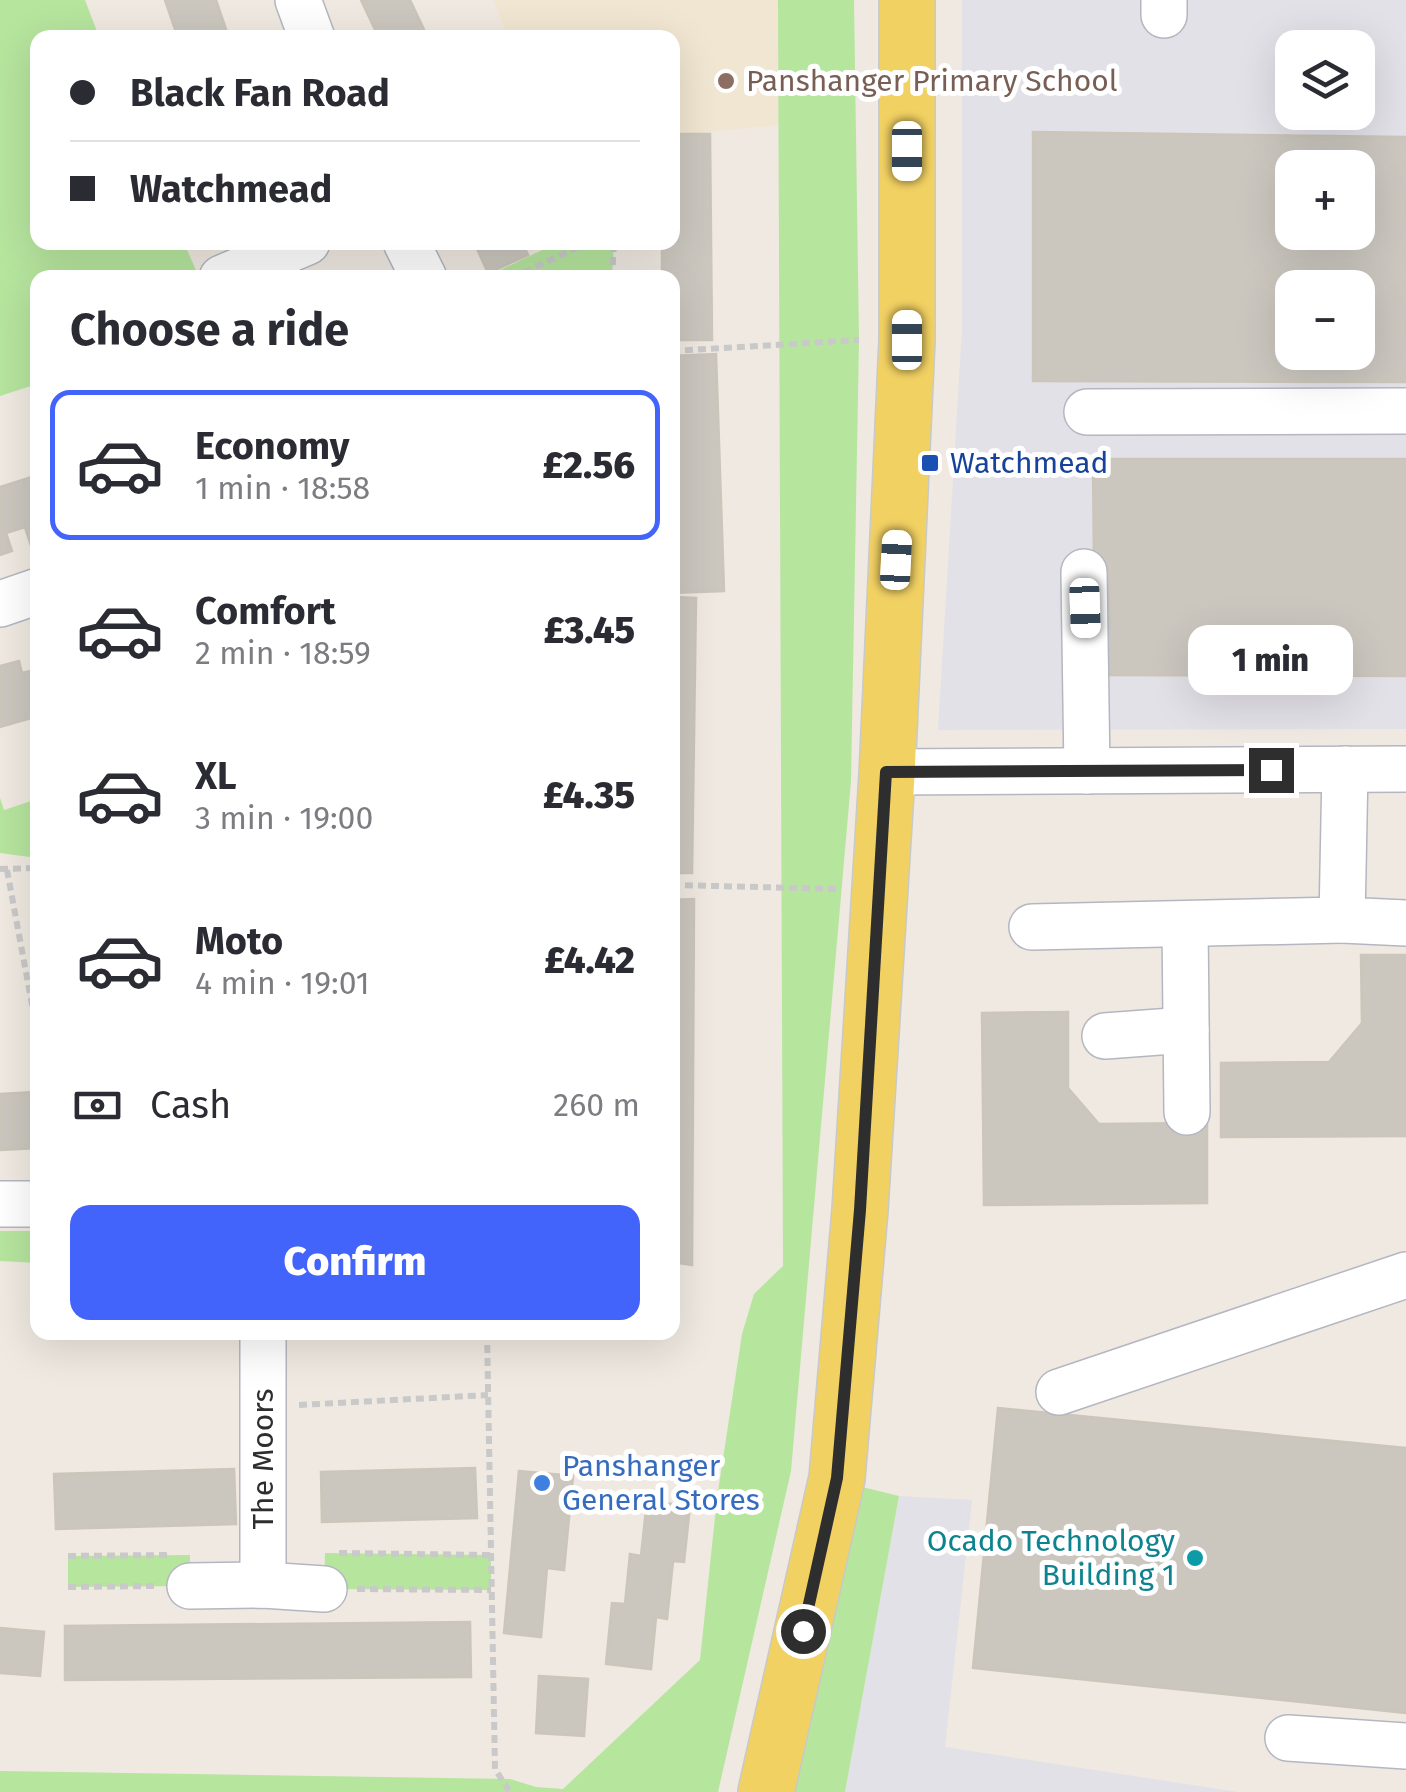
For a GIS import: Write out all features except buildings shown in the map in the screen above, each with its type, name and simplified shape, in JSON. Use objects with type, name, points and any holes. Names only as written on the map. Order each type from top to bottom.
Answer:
[{"type":"main road","points":[[766,1792],[837,1478],[860,1210],[907,340],[907,0]]},
{"type":"street","points":[[298,0],[309,30]]},
{"type":"street","points":[[241,270],[288,250]]},
{"type":"street","points":[[1087,412],[1406,411]]},
{"type":"street","points":[[1084,572],[1088,771]]},
{"type":"street","points":[[0,604],[30,594]]},
{"type":"street","points":[[1342,920],[1345,769]]},
{"type":"street","points":[[886,772],[1406,769]]},
{"type":"street","points":[[1032,927],[1342,920],[1406,923]]},
{"type":"street","points":[[1185,924],[1187,1112]]},
{"type":"street","points":[[1104,1036],[1186,1030]]},
{"type":"street","points":[[0,1204],[30,1204]]},
{"type":"street","points":[[1059,1392],[1406,1275]]},
{"type":"street","name":"The Moors","points":[[262,1340],[262,1585]]},
{"type":"street","points":[[190,1586],[324,1588]]},
{"type":"street","points":[[1288,1738],[1406,1746]]},
{"type":"path","points":[[529,270],[572,250]]},
{"type":"path","points":[[680,351],[860,340]]},
{"type":"path","points":[[30,868],[3,869],[30,999]]},
{"type":"path","points":[[680,885],[842,889]]},
{"type":"path","points":[[487,1340],[496,1769],[510,1792]]},
{"type":"path","points":[[264,1407],[488,1395]]},
{"type":"path","points":[[491,1555],[325,1553],[324,1588],[491,1590]]},
{"type":"path","points":[[68,1556],[190,1555],[190,1586],[68,1588]]},
{"type":"shaded area","name":"Panshanger Primary School","points":[[493,0],[778,0],[780,125],[680,134],[680,30],[505,30]]},
{"type":"shaded area","points":[[962,0],[1406,0],[1406,729],[938,730],[962,329]]},
{"type":"shaded area","points":[[899,1496],[972,1500],[945,1747],[1238,1792],[845,1792]]},
{"type":"green space","points":[[0,0],[85,0],[96,30],[30,30],[30,250],[187,250],[196,270],[30,270],[30,386],[0,396]]},
{"type":"green space","points":[[778,0],[854,0],[859,340],[851,781],[791,1471],[718,1792],[0,1792],[0,1771],[510,1779],[536,1787],[563,1789],[700,1660],[717,1498],[742,1334],[754,1294],[783,1266]]},
{"type":"green space","points":[[542,250],[614,250],[612,270],[500,270]]},
{"type":"green space","points":[[0,798],[4,810],[30,801],[30,857],[0,853]]},
{"type":"green space","points":[[0,1231],[30,1231],[30,1263],[0,1261]]},
{"type":"green space","points":[[846,1483],[899,1496],[845,1792],[780,1792]]},
{"type":"green space","points":[[325,1553],[491,1555],[491,1590],[324,1589]]},
{"type":"green space","points":[[190,1555],[190,1586],[68,1587],[68,1556]]},
{"type":"place","name":"Panshanger Primary School","points":[[726,81]]},
{"type":"place","name":"Watchmead","points":[[930,463]]},
{"type":"place","name":"Panshanger General Stores","points":[[542,1483]]},
{"type":"place","name":"Ocado Technology Building 1","points":[[1195,1558]]},
{"type":"route","points":[[803,1631],[837,1478],[860,1210],[886,772],[1271,770]]}]
